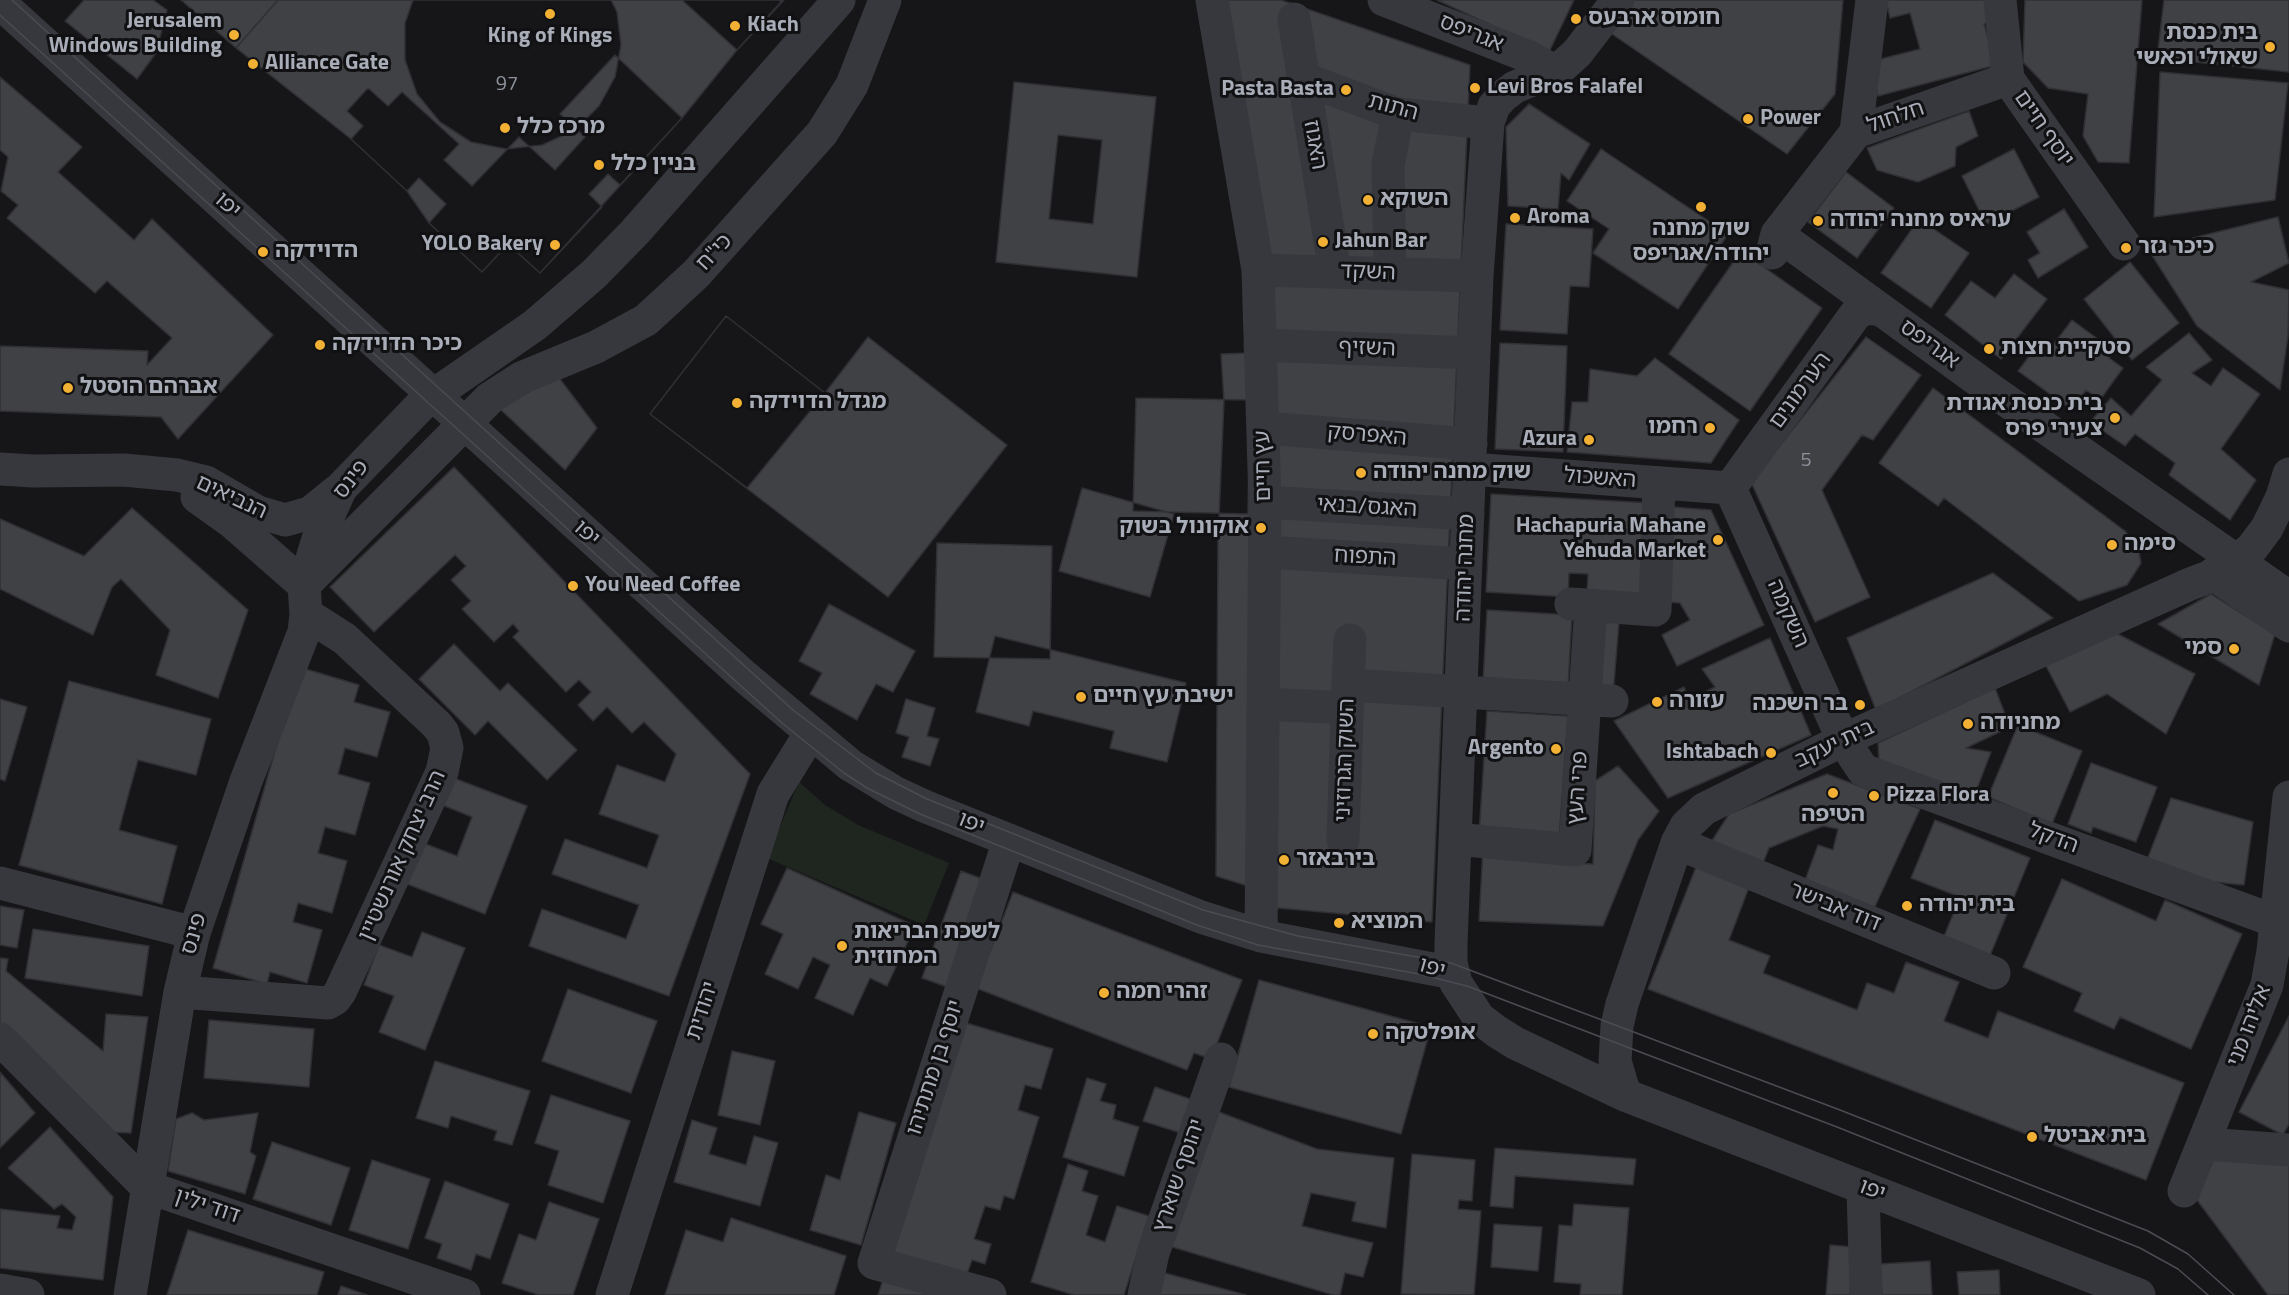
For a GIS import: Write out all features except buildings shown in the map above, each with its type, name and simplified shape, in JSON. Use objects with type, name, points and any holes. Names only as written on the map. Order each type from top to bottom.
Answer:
[{"type":"street","points":[[433,395],[535,325],[594,274],[658,206],[839,0]]},
{"type":"street","name":"כי\"ח","points":[[463,423],[504,388],[545,367],[596,347],[646,320],[689,281],[807,153],[822,133],[852,85],[885,0]]},
{"type":"street","name":"עץ חיים","points":[[1212,0],[1258,270],[1265,502],[1261,936]]},
{"type":"street","name":"מחנה יהודה","points":[[1453,973],[1451,963],[1455,839],[1477,276],[1488,123],[1494,106],[1503,96],[1515,87],[1545,76],[1583,46],[1618,0]]},
{"type":"street","points":[[1856,132],[1872,0]]},
{"type":"street","name":"יוסף חיים","points":[[2000,0],[2008,79],[2124,244]]},
{"type":"street","name":"אגריפס","points":[[1389,1],[1527,56],[1545,76]]},
{"type":"street","name":"יפו","points":[[0,3],[810,734],[850,765],[896,793],[1201,917],[1261,936],[1453,973],[1456,983],[1479,1018],[1496,1031],[1515,1043],[1625,1095],[2139,1295]]},
{"type":"street","name":"האגוז","points":[[1294,19],[1335,272]]},
{"type":"street","name":"התות","points":[[1302,78],[1398,114],[1488,123]]},
{"type":"street","name":"חלחול","points":[[1774,243],[1856,132],[2008,79]]},
{"type":"street","points":[[1390,274],[1388,165],[1398,114]]},
{"type":"street","name":"אגריפס","points":[[1774,243],[1868,312],[2233,568],[2289,597]]},
{"type":"street","name":"השקד","points":[[1258,270],[1477,276]]},
{"type":"street","name":"הערמונים","points":[[1730,488],[1868,312]]},
{"type":"street","name":"השזיף","points":[[1260,345],[1474,353]]},
{"type":"street","name":"פינס","points":[[130,1295],[180,992],[194,933],[246,781],[303,632],[305,599],[318,539],[340,488],[433,395]]},
{"type":"street","name":"פינס","points":[[305,599],[463,423]]},
{"type":"street","name":"האפרסק","points":[[1263,428],[1470,457]]},
{"type":"street","name":"האשכול","points":[[1470,457],[1659,483],[1730,488]]},
{"type":"street","name":"הנביאים","points":[[0,469],[148,471],[206,482],[258,512],[285,520],[310,513],[340,488]]},
{"type":"street","name":"הנביאים","points":[[148,471],[215,508],[305,599]]},
{"type":"street","name":"בית יעקב","points":[[1625,1095],[1615,1061],[1619,1014],[1677,843],[1686,826],[1704,809],[1843,740],[2233,568],[2267,528],[2282,497],[2289,474]]},
{"type":"street","name":"פרי העץ","points":[[1455,839],[1575,850],[1598,700],[1580,604],[1655,610],[1659,483]]},
{"type":"street","name":"השקמה","points":[[1730,488],[1843,740]]},
{"type":"street","name":"האגס/בנאי","points":[[1265,502],[1468,514]]},
{"type":"street","name":"התפוח","points":[[1265,552],[1466,564]]},
{"type":"street","name":"אגריפס","points":[[2233,568],[2289,626]]},
{"type":"street","name":"הרב יצחק אורנשטיין","points":[[180,992],[328,1003],[334,999],[340,992],[442,772],[447,748],[443,732],[305,599]]},
{"type":"street","points":[[1264,704],[1348,696],[1350,640]]},
{"type":"street","name":"השוק הגרוזיני","points":[[1343,840],[1348,696],[1461,690],[1598,700]]},
{"type":"street","name":"יהודית","points":[[612,1295],[773,794],[810,734]]},
{"type":"street","name":"הדקל","points":[[1843,740],[1863,770],[2275,921]]},
{"type":"street","name":"אליהו מני","points":[[2184,1191],[2205,1144],[2267,985],[2273,951],[2289,797]]},
{"type":"street","name":"יוסף בן מתתיהו","points":[[990,1295],[874,1263],[1009,840]]},
{"type":"street","name":"דוד אבישר","points":[[1677,843],[1994,973]]},
{"type":"street","points":[[0,883],[194,933]]},
{"type":"street","name":"דוד ילין","points":[[0,1039],[147,1187],[464,1295]]},
{"type":"street","name":"יהוסף שוארץ","points":[[1143,1295],[1153,1253],[1221,1059]]},
{"type":"street","points":[[2205,1144],[2289,1150]]},
{"type":"street","points":[[1863,1187],[1866,1295]]},
{"type":"street","points":[[0,1290],[28,1295]]},
{"type":"shaded area","points":[[799,782],[825,805],[858,825],[949,863],[924,925],[767,858]]},
{"type":"tram line","points":[[12,0],[793,710],[876,773],[927,799],[1203,910],[1298,936],[1451,963],[1840,1110],[2148,1231],[2188,1254],[2234,1295]]},
{"type":"tram line","points":[[0,15],[782,723],[844,773],[867,788],[920,814],[1197,925],[1258,945],[1419,974],[1467,986],[1837,1127],[2140,1248],[2178,1269],[2208,1295]]},
{"type":"place","name":"King of Kings","points":[[550,14]]},
{"type":"place","name":"חומוס ארבעס","points":[[1576,19]]},
{"type":"place","name":"Kiach","points":[[735,26]]},
{"type":"place","name":"Jerusalem Windows Building","points":[[234,35]]},
{"type":"place","name":"בית כנסת שאולי וכאשי","points":[[2270,47]]},
{"type":"place","name":"Alliance Gate","points":[[253,64]]},
{"type":"place","name":"Levi Bros Falafel","points":[[1475,88]]},
{"type":"place","name":"Pasta Basta","points":[[1346,90]]},
{"type":"place","name":"Power","points":[[1748,119]]},
{"type":"place","name":"מרכז כלל","points":[[505,128]]},
{"type":"place","name":"בניין כלל","points":[[599,165]]},
{"type":"place","name":"השוקא","points":[[1368,200]]},
{"type":"place","name":"שוק מחנה יהודה/אגריפס","points":[[1701,207]]},
{"type":"place","name":"Aroma","points":[[1515,218]]},
{"type":"place","name":"עראיס מחנה יהודה","points":[[1818,221]]},
{"type":"place","name":"Jahun Bar","points":[[1323,242]]},
{"type":"place","name":"YOLO Bakery","points":[[555,245]]},
{"type":"place","name":"כיכר גזר","points":[[2126,248]]},
{"type":"place","name":"הדוידקה","points":[[263,252]]},
{"type":"place","name":"כיכר הדוידקה","points":[[320,345]]},
{"type":"place","name":"סטקיית חצות","points":[[1989,349]]},
{"type":"place","name":"אברהם הוסטל","points":[[68,388]]},
{"type":"place","name":"מגדל הדוידקה","points":[[737,403]]},
{"type":"place","name":"בית כנסת אגודת צעירי פרס","points":[[2115,418]]},
{"type":"place","name":"רחמו","points":[[1710,428]]},
{"type":"place","name":"Azura","points":[[1589,440]]},
{"type":"place","name":"שוק מחנה יהודה","points":[[1361,473]]},
{"type":"place","name":"אוקונול בשוק","points":[[1261,528]]},
{"type":"place","name":"Hachapuria Mahane Yehuda Market","points":[[1718,540]]},
{"type":"place","name":"סימה","points":[[2112,545]]},
{"type":"place","name":"You Need Coffee","points":[[573,586]]},
{"type":"place","name":"סמי","points":[[2234,649]]},
{"type":"place","name":"ישיבת עץ חיים","points":[[1081,697]]},
{"type":"place","name":"עזורה","points":[[1657,702]]},
{"type":"place","name":"בר השכנה","points":[[1860,705]]},
{"type":"place","name":"מחניודה","points":[[1968,724]]},
{"type":"place","name":"Argento","points":[[1556,749]]},
{"type":"place","name":"Ishtabach","points":[[1771,753]]},
{"type":"place","name":"הטיפה","points":[[1833,793]]},
{"type":"place","name":"Pizza Flora","points":[[1874,796]]},
{"type":"place","name":"בירבאזר","points":[[1284,860]]},
{"type":"place","name":"בית יהודה","points":[[1907,906]]},
{"type":"place","name":"המוציא","points":[[1339,923]]},
{"type":"place","name":"לשכת הבריאות המחוזית","points":[[842,946]]},
{"type":"place","name":"זהרי חמה","points":[[1104,993]]},
{"type":"place","name":"אופלטקה","points":[[1373,1034]]},
{"type":"place","name":"בית אביטל","points":[[2032,1137]]}]
